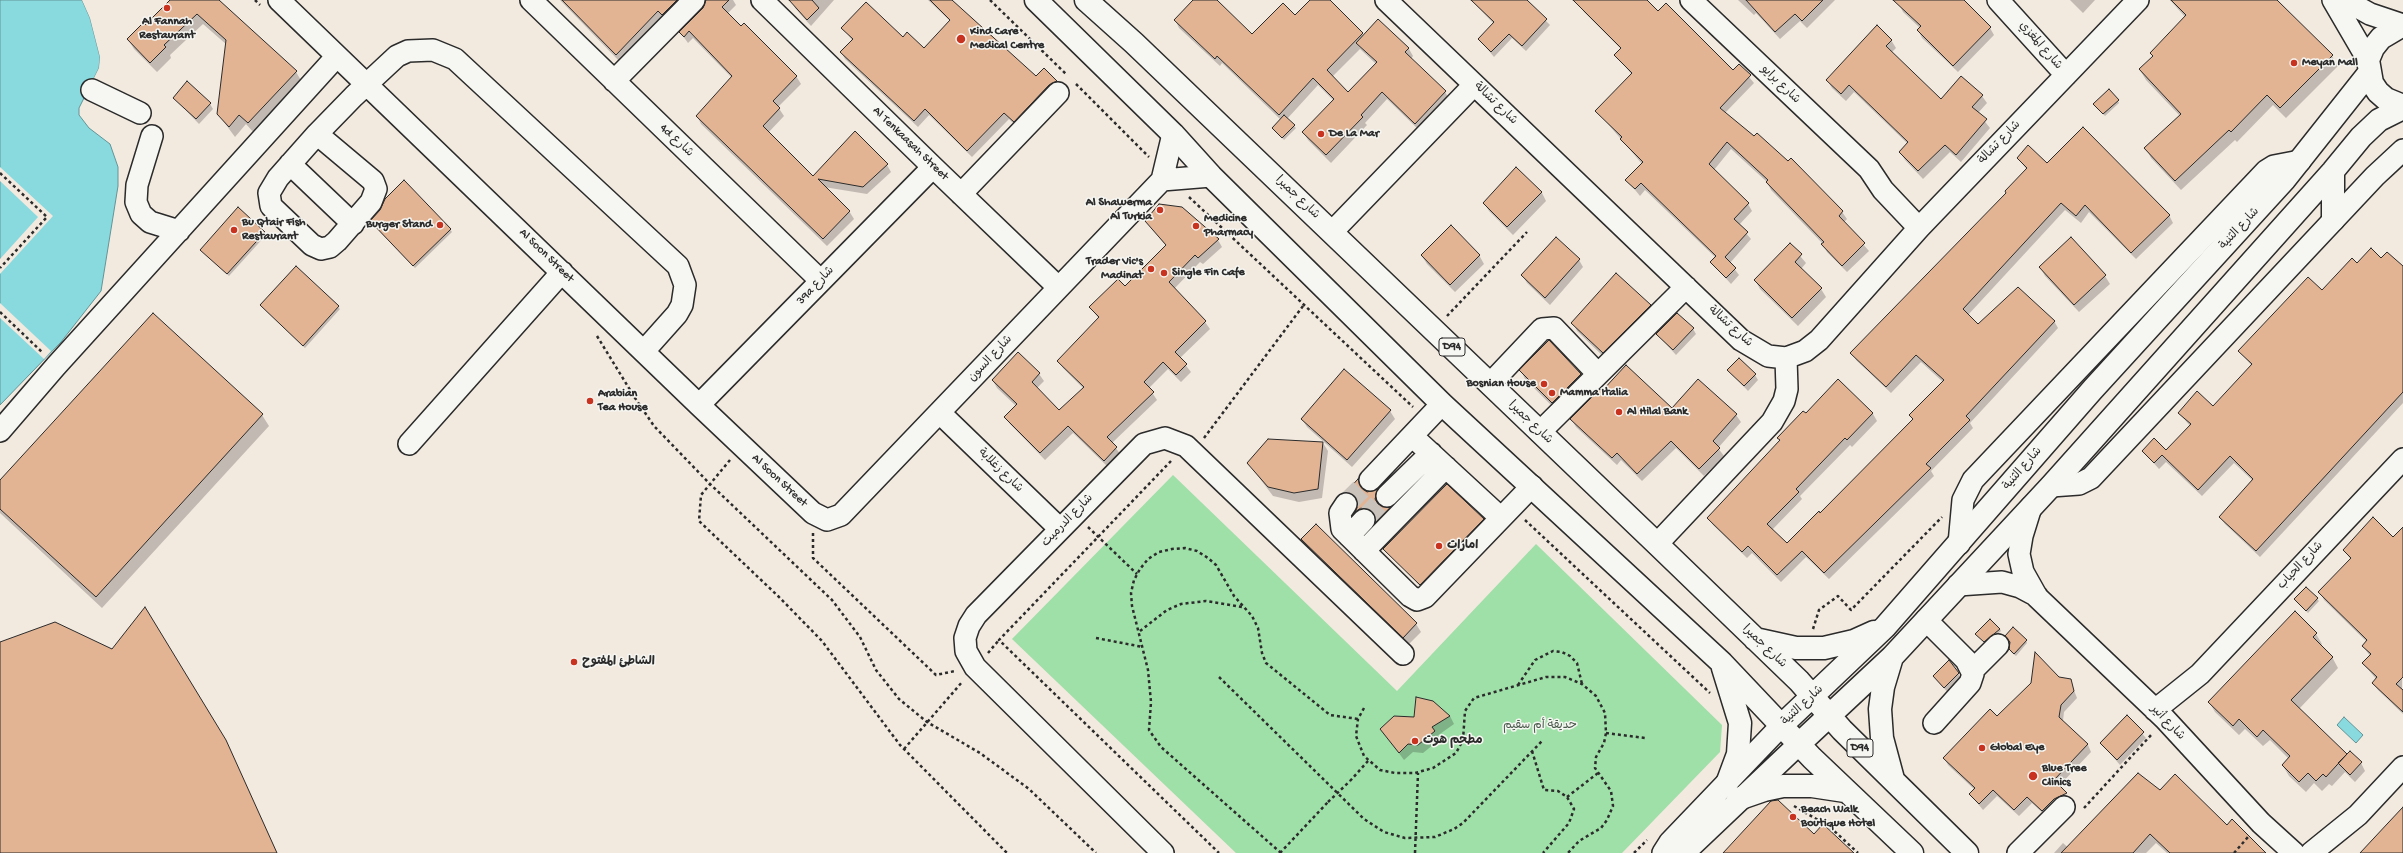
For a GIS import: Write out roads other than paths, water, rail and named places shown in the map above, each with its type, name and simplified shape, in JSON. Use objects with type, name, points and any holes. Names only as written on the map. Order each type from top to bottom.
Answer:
[{"type":"main road","points":[[1036,0],[1173,134],[1211,176],[1442,404],[1722,663],[1799,744],[1912,853]]},
{"type":"main road","name":"شارع جميرا","points":[[1088,1],[1134,43],[1657,544],[1755,639],[1813,697],[1829,716],[1967,853]]},
{"type":"main road","name":"شارع الثنية","points":[[1782,725],[1885,627],[1959,544],[2093,388],[2255,213],[2300,161],[2369,66],[2373,48],[2381,38],[2403,25]]},
{"type":"main road","points":[[2369,66],[2378,92],[2386,99],[2403,107]]},
{"type":"main road","name":"شارع الثنية","points":[[1799,744],[1892,657],[2051,486],[2333,171],[2370,127],[2403,107]]},
{"type":"main road","points":[[2333,171],[2333,220]]},
{"type":"main road","points":[[1755,639],[1796,648],[1824,648],[1854,641],[1885,627]]},
{"type":"main road","points":[[1892,657],[1883,687],[1880,709],[1882,738],[1893,779]]},
{"type":"main road","points":[[1722,663],[1740,723],[1738,754],[1733,790],[1764,790],[1783,786],[1812,786],[1845,790]]},
{"type":"street","name":"4d شارع","points":[[531,0],[821,281]]},
{"type":"street","points":[[614,81],[694,0]]},
{"type":"street","name":"Al Tenkaasah Street","points":[[762,0],[932,167],[1058,287]]},
{"type":"street","name":"شارع تشالة","points":[[1386,0],[1749,346],[1768,356],[1786,358],[1805,351],[1819,340],[1925,222],[2138,0]]},
{"type":"street","name":"شارع برايو","points":[[1691,0],[1869,169],[1883,190],[1925,222]]},
{"type":"street","name":"شارع المغزي","points":[[1998,0],[2015,16],[2030,37],[2071,69]]},
{"type":"street","points":[[2333,0],[2369,66]]},
{"type":"street","points":[[2345,0],[2370,14],[2403,25]]},
{"type":"street","name":"Al Soon Street","points":[[277,3],[337,56],[813,513]]},
{"type":"street","points":[[317,134],[375,185],[374,199],[353,224],[334,245],[321,249],[312,245],[281,217],[269,202],[269,193],[278,178],[317,134],[366,84],[397,56],[408,51],[432,50],[455,59],[678,266],[684,280],[685,295],[682,306],[677,314],[644,352]]},
{"type":"street","points":[[0,431],[56,366],[180,231],[337,56]]},
{"type":"street","points":[[1332,232],[1474,85]]},
{"type":"street","points":[[92,90],[140,113]]},
{"type":"street","points":[[961,194],[1058,93]]},
{"type":"street","points":[[1173,134],[1162,180],[1211,176]]},
{"type":"street","points":[[152,136],[137,185],[136,202],[141,214],[150,222],[180,231]]},
{"type":"street","points":[[2051,486],[2079,484],[2091,478],[2333,220],[2403,150]]},
{"type":"street","points":[[1959,544],[1963,500],[1973,480],[2266,171],[2274,166],[2300,161]]},
{"type":"street","points":[[290,164],[353,224]]},
{"type":"street","name":"39a شارع","points":[[699,405],[932,167]]},
{"type":"street","name":"شارع السون","points":[[813,513],[827,520],[841,515],[941,414],[1058,287],[1162,180]]},
{"type":"street","points":[[409,444],[562,272]]},
{"type":"street","points":[[1540,432],[1686,287]]},
{"type":"street","points":[[1490,384],[1542,329],[1554,328],[1598,374]]},
{"type":"street","points":[[1657,544],[1772,422],[1784,401],[1787,389],[1786,358]]},
{"type":"street","points":[[1370,480],[1442,404]]},
{"type":"street","name":"شارع زغلابة","points":[[941,414],[1060,529]]},
{"type":"street","points":[[1412,436],[1501,518]]},
{"type":"street","name":"شارع الدرميت","points":[[1163,853],[975,668],[966,651],[965,638],[968,626],[1060,529],[1144,444],[1165,438],[1186,446],[1403,654]]},
{"type":"street","points":[[1387,496],[1431,453]]},
{"type":"street","name":"شارع الحياب","points":[[2160,715],[2190,690],[2200,674],[2403,459]]},
{"type":"street","points":[[1364,551],[1446,468]]},
{"type":"street","points":[[1346,504],[1340,513],[1340,524],[1349,536],[1413,599],[1422,599],[1532,486]]},
{"type":"street","name":"شارع أنير","points":[[2031,507],[2022,536],[2019,554],[2023,572],[2037,596],[2160,715],[2261,823],[2294,853]]},
{"type":"street","points":[[1349,536],[1364,520]]},
{"type":"street","name":"شارع أنير","points":[[1958,585],[1984,582],[2002,582],[2020,587],[2037,596]]},
{"type":"street","points":[[1926,620],[1966,660],[1972,671]]},
{"type":"street","points":[[1934,723],[1970,683],[1972,671],[1998,645]]},
{"type":"street","name":"شارع الثنية","points":[[1684,853],[1782,725]]},
{"type":"street","name":"شارع الثنية","points":[[1663,853],[1670,842],[1733,790],[1799,744]]},
{"type":"street","points":[[2310,853],[2358,815],[2403,767]]},
{"type":"street","points":[[2018,853],[2064,807]]},
{"type":"street","points":[[2330,853],[2349,831],[2358,815]]},
{"type":"water","points":[[0,0],[82,0],[90,18],[100,57],[99,68],[79,108],[79,115],[89,128],[110,144],[118,167],[118,186],[101,291],[61,342],[0,405]]},
{"type":"water","points":[[2344,717],[2363,735],[2356,743],[2337,725]]},
{"type":"tunnel","points":[[1346,504],[1370,480]]},
{"type":"tunnel","points":[[1364,520],[1387,496]]},
{"type":"place","name":"Al Fannah Restaurant","points":[[167,8]]},
{"type":"place","name":"Kind Care Medical Centre","points":[[961,39]]},
{"type":"place","name":"Meyan Mall","points":[[2294,63]]},
{"type":"place","name":"De La Mar","points":[[1321,134]]},
{"type":"place","name":"Al Shawerma Al Turkia","points":[[1160,210]]},
{"type":"place","name":"Burger Stand","points":[[440,225]]},
{"type":"place","name":"Medicine Pharmacy","points":[[1196,226]]},
{"type":"place","name":"Bu Qtair Fish Restaurant","points":[[234,230]]},
{"type":"place","name":"Trader Vic's Madinat","points":[[1151,269]]},
{"type":"place","name":"Single Fin Cafe","points":[[1164,273]]},
{"type":"place","name":"Bosnian House","points":[[1544,384]]},
{"type":"place","name":"Mamma Italia","points":[[1552,393]]},
{"type":"place","name":"Arabian Tea House","points":[[590,401]]},
{"type":"place","name":"Al Hilal Bank","points":[[1619,412]]},
{"type":"place","name":"امارات","points":[[1439,546]]},
{"type":"place","name":"الشاطئ المفتوح","points":[[574,662]]},
{"type":"place","name":"مطحم هوت","points":[[1415,741]]},
{"type":"place","name":"Global Eye","points":[[1982,748]]},
{"type":"place","name":"Blue Tree Clinics","points":[[2033,776]]},
{"type":"place","name":"Beach Walk Boutique Hotel","points":[[1793,817]]},
{"type":"park label","name":"حديقة أم سقيم","points":[[1540,726]]}]
